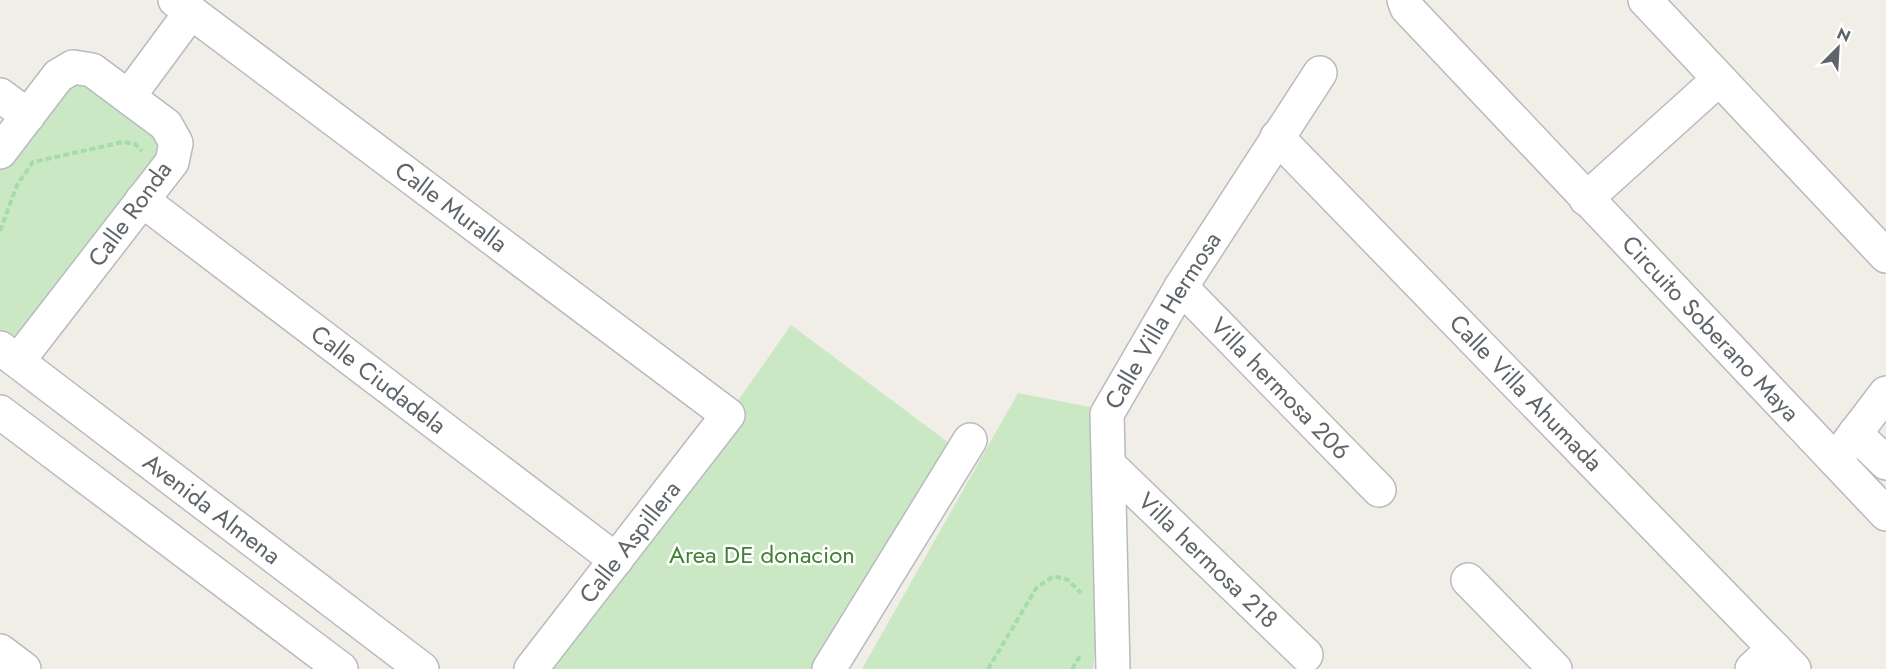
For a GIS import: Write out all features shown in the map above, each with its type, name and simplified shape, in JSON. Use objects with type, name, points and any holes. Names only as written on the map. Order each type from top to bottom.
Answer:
[{"type":"street","name":"Circuito Soberano Maya","points":[[1404,0],[1407,8],[1586,199],[1886,514]]},
{"type":"street","points":[[1645,0],[1886,256]]},
{"type":"street","points":[[129,96],[183,6]]},
{"type":"street","name":"Calle Muralla","points":[[183,6],[728,415]]},
{"type":"street","name":"Calle Ronda","points":[[0,152],[58,76],[73,67],[92,70],[129,96],[166,125],[176,143],[172,162],[9,355]]},
{"type":"street","name":"Calle Villa Hermosa","points":[[1113,669],[1107,414],[1181,287],[1320,73]]},
{"type":"street","points":[[1586,199],[1719,79]]},
{"type":"street","points":[[0,95],[28,116]]},
{"type":"street","name":"Calle Villa Ahumada","points":[[1277,137],[1773,662]]},
{"type":"street","name":"Calle Ciudadela","points":[[142,200],[616,560]]},
{"type":"street","name":"Villa hermosa 206","points":[[1181,287],[1378,490]]},
{"type":"street","name":"Avenida Almena","points":[[9,355],[422,669]]},
{"type":"street","points":[[1835,460],[1886,393]]},
{"type":"street","name":"Avenida Almena","points":[[0,412],[341,669]]},
{"type":"street","name":"Calle Aspillera","points":[[531,669],[728,415]]},
{"type":"street","points":[[1855,433],[1886,463]]},
{"type":"street","points":[[830,669],[970,440]]},
{"type":"street","name":"Villa hermosa 218","points":[[1110,466],[1306,655]]},
{"type":"street","points":[[1468,580],[1555,669]]},
{"type":"street","points":[[0,651],[24,669]]},
{"type":"path","points":[[0,231],[17,185],[33,162],[123,142],[135,144],[144,153]]},
{"type":"path","points":[[988,669],[1037,587],[1054,576],[1068,580],[1082,593],[1082,604]]},
{"type":"path","points":[[1072,669],[1080,659],[1081,651]]},
{"type":"green space","points":[[73,67],[176,143],[18,361],[0,348],[0,152]]},
{"type":"green space","name":"Area DE donacion","points":[[791,325],[961,452],[823,669],[531,669],[728,415]]},
{"type":"green space","points":[[1018,393],[1095,408],[1099,611],[1093,669],[862,669]]}]
